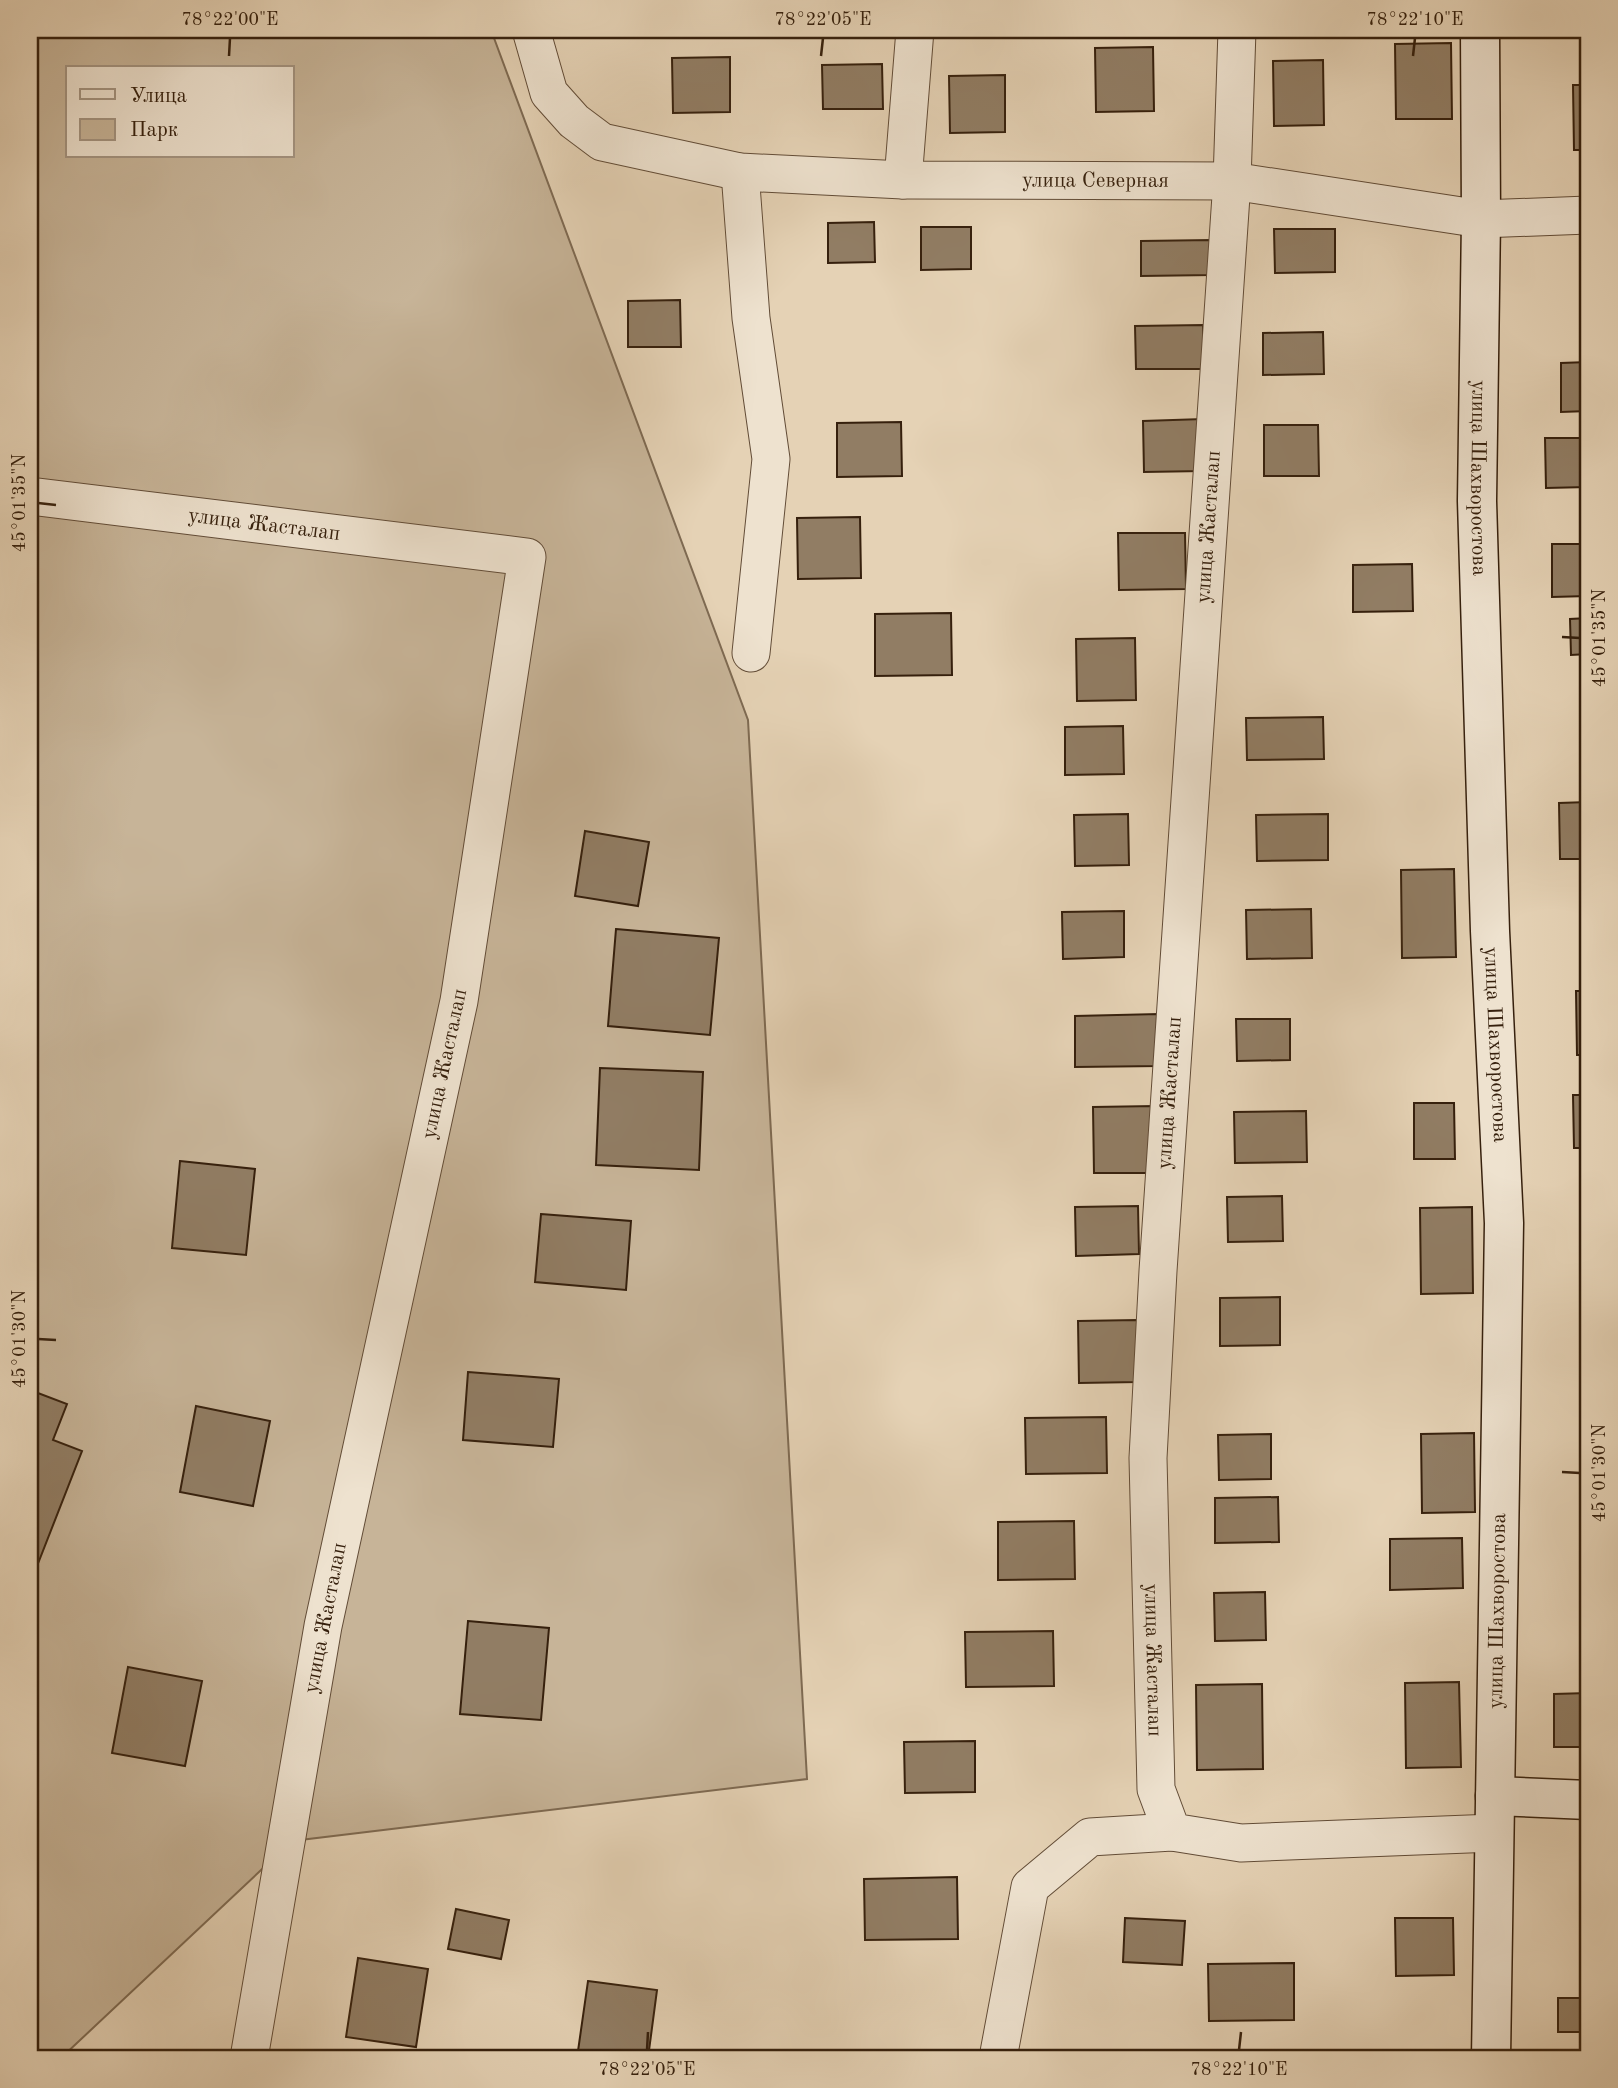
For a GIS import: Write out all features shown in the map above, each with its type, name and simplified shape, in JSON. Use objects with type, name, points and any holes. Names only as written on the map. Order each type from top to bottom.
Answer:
[{"type":"street","name":"улица Северная","points":[[531,30],[550,93],[574,121],[602,142],[740,173],[903,180],[1232,181],[1481,219],[1588,215]]},
{"type":"street","points":[[903,180],[915,30]]},
{"type":"street","name":"улица Жасталап","points":[[1172,1832],[1156,1789],[1148,1458],[1158,1271],[1232,181],[1237,30]]},
{"type":"street","name":"улица Шахворостова","points":[[1480,30],[1481,219],[1477,501],[1490,931],[1504,1223],[1492,2058]]},
{"type":"street","points":[[740,173],[751,318],[771,459],[751,653]]},
{"type":"street","name":"улица Жасталап","points":[[30,496],[527,557],[459,1001],[323,1626],[249,2058]]},
{"type":"street","points":[[999,2058],[1031,1887],[1090,1837],[1172,1832],[1241,1843],[1495,1815],[1588,1800]]},
{"type":"green space","points":[[30,30],[491,30],[748,720],[807,1779],[292,1841],[61,2058],[30,2058]]},
{"type":"building","points":[[1451,43],[1452,119],[1396,119],[1395,44]]},
{"type":"building","points":[[1153,47],[1154,111],[1096,112],[1095,48]]},
{"type":"building","points":[[730,57],[730,112],[673,113],[672,58]]},
{"type":"building","points":[[1323,60],[1324,125],[1274,126],[1273,61]]},
{"type":"building","points":[[882,64],[883,109],[823,109],[822,65]]},
{"type":"building","points":[[1005,75],[1005,132],[950,133],[949,76]]},
{"type":"building","points":[[1573,85],[1588,85],[1588,150],[1574,150]]},
{"type":"building","points":[[874,222],[875,262],[828,263],[828,223]]},
{"type":"building","points":[[921,227],[971,227],[971,269],[921,270]]},
{"type":"building","points":[[1274,229],[1335,229],[1335,272],[1275,273]]},
{"type":"building","points":[[1588,234],[1588,287],[1586,287]]},
{"type":"building","points":[[1212,240],[1212,275],[1141,276],[1141,241]]},
{"type":"building","points":[[680,300],[681,347],[628,347],[628,301]]},
{"type":"building","points":[[1203,325],[1203,369],[1136,369],[1135,326]]},
{"type":"building","points":[[1323,332],[1324,374],[1263,375],[1263,333]]},
{"type":"building","points":[[1588,362],[1588,411],[1561,412],[1561,363]]},
{"type":"building","points":[[1203,419],[1203,471],[1144,472],[1143,421]]},
{"type":"building","points":[[901,422],[902,476],[837,477],[837,423]]},
{"type":"building","points":[[1264,425],[1318,425],[1319,476],[1264,476]]},
{"type":"building","points":[[1545,438],[1588,438],[1588,487],[1546,488]]},
{"type":"building","points":[[860,517],[861,578],[798,579],[797,518]]},
{"type":"building","points":[[1118,533],[1185,533],[1186,589],[1119,590]]},
{"type":"building","points":[[1552,544],[1588,544],[1588,596],[1552,597]]},
{"type":"building","points":[[1412,564],[1413,611],[1353,612],[1353,565]]},
{"type":"building","points":[[951,613],[952,675],[875,676],[875,614]]},
{"type":"building","points":[[1588,618],[1588,654],[1571,655],[1570,619]]},
{"type":"building","points":[[1135,638],[1136,700],[1077,701],[1076,639]]},
{"type":"building","points":[[1323,717],[1324,759],[1247,760],[1246,718]]},
{"type":"building","points":[[1123,726],[1124,774],[1065,775],[1065,727]]},
{"type":"building","points":[[1588,802],[1588,859],[1560,859],[1559,803]]},
{"type":"building","points":[[1128,814],[1129,865],[1075,866],[1074,815]]},
{"type":"building","points":[[1328,814],[1328,860],[1257,861],[1256,815]]},
{"type":"building","points":[[585,831],[649,842],[638,906],[575,896]]},
{"type":"building","points":[[1454,869],[1456,957],[1402,958],[1401,870]]},
{"type":"building","points":[[1311,909],[1312,958],[1247,959],[1246,910]]},
{"type":"building","points":[[1124,911],[1124,957],[1063,959],[1062,912]]},
{"type":"building","points":[[616,929],[719,938],[710,1035],[608,1026]]},
{"type":"building","points":[[1576,991],[1588,991],[1588,1055],[1577,1055]]},
{"type":"building","points":[[1159,1014],[1160,1066],[1075,1067],[1075,1016]]},
{"type":"building","points":[[1236,1019],[1290,1019],[1290,1060],[1237,1061]]},
{"type":"building","points":[[600,1068],[703,1072],[699,1170],[596,1165]]},
{"type":"building","points":[[1573,1095],[1588,1095],[1588,1148],[1574,1148]]},
{"type":"building","points":[[1414,1103],[1454,1103],[1455,1159],[1414,1159]]},
{"type":"building","points":[[1155,1106],[1156,1173],[1094,1173],[1093,1107]]},
{"type":"building","points":[[1306,1111],[1307,1162],[1235,1163],[1234,1112]]},
{"type":"building","points":[[180,1161],[255,1169],[246,1255],[172,1248]]},
{"type":"building","points":[[1282,1196],[1283,1241],[1228,1242],[1227,1197]]},
{"type":"building","points":[[1138,1206],[1139,1254],[1076,1256],[1075,1207]]},
{"type":"building","points":[[1472,1207],[1473,1293],[1421,1294],[1420,1208]]},
{"type":"building","points":[[541,1214],[631,1221],[626,1290],[535,1282]]},
{"type":"building","points":[[1583,1217],[1588,1217],[1588,1260],[1583,1260]]},
{"type":"building","points":[[1280,1297],[1280,1345],[1220,1346],[1220,1298]]},
{"type":"building","points":[[1584,1316],[1588,1316],[1588,1366],[1584,1366]]},
{"type":"building","points":[[1137,1320],[1138,1382],[1079,1383],[1078,1321]]},
{"type":"building","points":[[468,1372],[559,1379],[553,1447],[463,1440]]},
{"type":"building","points":[[30,1390],[67,1404],[53,1440],[82,1451],[30,1584]]},
{"type":"building","points":[[196,1406],[270,1421],[253,1506],[180,1492]]},
{"type":"building","points":[[1106,1417],[1107,1473],[1026,1474],[1025,1418]]},
{"type":"building","points":[[1474,1433],[1475,1512],[1422,1513],[1421,1434]]},
{"type":"building","points":[[1271,1434],[1271,1479],[1219,1480],[1218,1435]]},
{"type":"building","points":[[1278,1497],[1279,1542],[1215,1543],[1215,1498]]},
{"type":"building","points":[[1074,1521],[1075,1579],[998,1580],[998,1522]]},
{"type":"building","points":[[1462,1538],[1463,1588],[1390,1590],[1390,1539]]},
{"type":"building","points":[[1265,1592],[1266,1640],[1215,1641],[1214,1593]]},
{"type":"building","points":[[468,1621],[549,1628],[541,1720],[460,1714]]},
{"type":"building","points":[[1053,1631],[1054,1686],[966,1687],[965,1632]]},
{"type":"building","points":[[128,1667],[202,1681],[185,1766],[112,1753]]},
{"type":"building","points":[[1459,1682],[1461,1767],[1406,1768],[1405,1683]]},
{"type":"building","points":[[1262,1684],[1263,1769],[1197,1770],[1196,1685]]},
{"type":"building","points":[[1588,1693],[1588,1747],[1554,1747],[1554,1694]]},
{"type":"building","points":[[975,1741],[975,1792],[905,1793],[904,1742]]},
{"type":"building","points":[[957,1877],[958,1939],[865,1940],[864,1879]]},
{"type":"building","points":[[456,1909],[509,1920],[501,1959],[448,1949]]},
{"type":"building","points":[[1125,1918],[1185,1921],[1182,1965],[1123,1962]]},
{"type":"building","points":[[1395,1918],[1453,1918],[1454,1975],[1396,1976]]},
{"type":"building","points":[[358,1958],[428,1969],[416,2047],[346,2037]]},
{"type":"building","points":[[1294,1963],[1294,2020],[1209,2021],[1208,1964]]},
{"type":"building","points":[[588,1981],[657,1990],[648,2058],[577,2058]]},
{"type":"building","points":[[1558,1998],[1588,1998],[1588,2032],[1558,2032]]},
{"type":"building","points":[[1409,2050],[1409,2058],[1313,2058],[1312,2051]]}]
